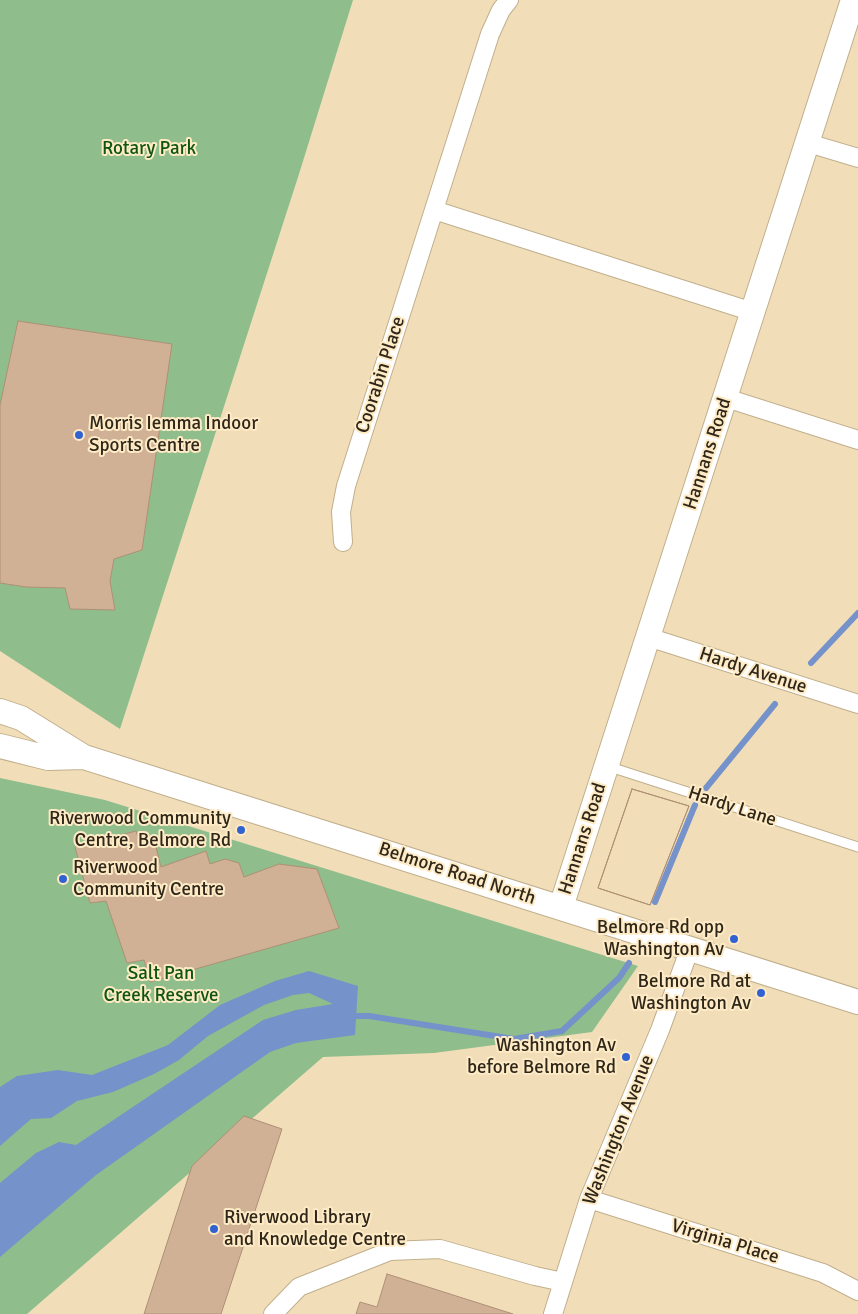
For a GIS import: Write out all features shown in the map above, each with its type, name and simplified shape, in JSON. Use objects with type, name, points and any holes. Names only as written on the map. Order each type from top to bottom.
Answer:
[{"type":"main road","name":"Hannans Road","points":[[561,907],[853,0]]},
{"type":"main road","name":"Belmore Road North","points":[[0,711],[20,718],[84,756],[858,1002]]},
{"type":"main road","name":"Belmore Road North","points":[[0,746],[48,758],[84,756]]},
{"type":"street","name":"Coorabin Place","points":[[342,542],[341,512],[346,486],[490,34],[501,10],[508,0]]},
{"type":"street","points":[[808,143],[858,158]]},
{"type":"street","points":[[434,210],[753,312]]},
{"type":"street","points":[[726,398],[858,440]]},
{"type":"street","name":"Hardy Avenue","points":[[648,637],[858,704]]},
{"type":"street","name":"Washington Avenue","points":[[553,1314],[589,1199],[660,1030],[690,948]]},
{"type":"street","name":"Virginia Place","points":[[589,1199],[815,1270],[837,1278],[858,1290]]},
{"type":"street","points":[[273,1314],[299,1287],[390,1251],[440,1249],[563,1282]]},
{"type":"lane","name":"Hardy Lane","points":[[606,766],[858,847]]},
{"type":"green space","name":"Rotary Park","points":[[0,0],[353,0],[299,174],[120,729],[0,651]]},
{"type":"green space","name":"Salt Pan Creek Reserve","points":[[0,778],[105,800],[638,966],[592,1032],[434,1053],[323,1057],[27,1314],[0,1314]]},
{"type":"water","points":[[309,971],[358,986],[355,1035],[296,1043],[270,1052],[96,1175],[0,1257],[0,1183],[36,1153],[59,1142],[76,1145],[263,1020],[296,1010],[333,1004],[309,993],[293,995],[264,1005],[208,1036],[179,1060],[154,1074],[113,1092],[77,1101],[51,1118],[31,1119],[0,1146],[0,1087],[17,1076],[58,1070],[92,1075],[168,1045],[220,1005],[275,981]]},
{"type":"building","name":"Morris Iemma Indoor Sports Centre","points":[[18,321],[172,344],[142,550],[114,559],[110,581],[115,610],[70,609],[65,588],[26,587],[0,583],[0,405]]},
{"type":"building","points":[[632,789],[689,806],[650,905],[598,888]]},
{"type":"building","points":[[632,789],[689,806],[650,905],[598,888]]},
{"type":"building","name":"Riverwood Community Centre","points":[[136,831],[140,843],[154,839],[161,867],[206,851],[210,864],[225,859],[239,863],[244,877],[279,864],[317,869],[339,928],[150,982],[144,960],[127,963],[106,901],[90,903],[75,847]]},
{"type":"building","points":[[244,1116],[282,1129],[221,1314],[144,1314],[192,1166]]},
{"type":"building","points":[[387,1274],[513,1314],[356,1314],[360,1302],[377,1307]]},
{"type":"waterway","points":[[811,663],[858,613]]},
{"type":"waterway","points":[[706,788],[775,704]]},
{"type":"waterway","points":[[655,902],[695,805]]},
{"type":"waterway","points":[[350,1016],[369,1016],[514,1039],[562,1031],[619,978],[629,963]]},
{"type":"place","name":"Morris Iemma Indoor Sports Centre","points":[[79,435]]},
{"type":"place","name":"Riverwood Community Centre, Belmore Rd","points":[[241,830]]},
{"type":"place","name":"Riverwood Community Centre","points":[[63,879]]},
{"type":"place","name":"Belmore Rd opp Washington Av","points":[[734,939]]},
{"type":"place","name":"Belmore Rd at Washington Av","points":[[761,993]]},
{"type":"place","name":"Washington Av before Belmore Rd","points":[[626,1057]]},
{"type":"place","name":"Riverwood Library and Knowledge Centre","points":[[214,1229]]}]
